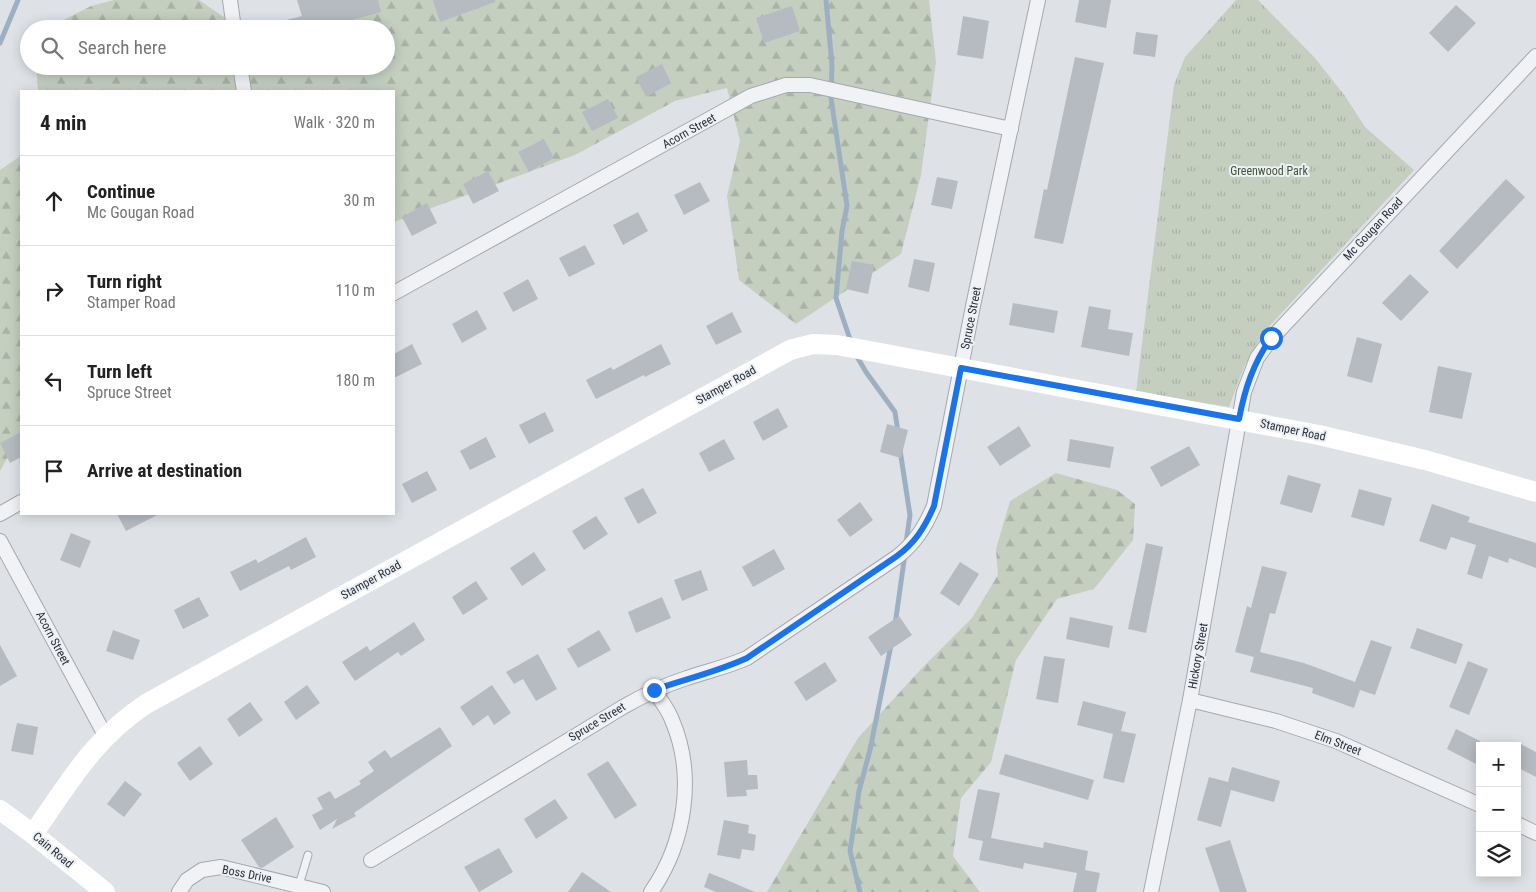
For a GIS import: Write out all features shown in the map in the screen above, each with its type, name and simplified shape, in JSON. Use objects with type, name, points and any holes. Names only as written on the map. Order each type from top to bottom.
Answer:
[{"type":"street","points":[[230,0],[233,20]]},
{"type":"street","name":"Spruce Street","points":[[371,860],[654,690],[689,677],[725,668],[747,658],[897,556],[915,540],[928,520],[934,506],[1038,0]]},
{"type":"street","name":"Mc Gougan Road","points":[[1239,419],[1248,380],[1257,358],[1271,338],[1536,56]]},
{"type":"street","points":[[241,75],[244,90]]},
{"type":"street","name":"Acorn Street","points":[[395,292],[734,106],[774,88],[810,86],[1011,129]]},
{"type":"street","name":"Stamper Road","points":[[34,834],[88,754],[105,736],[146,704],[790,350],[813,344],[837,345],[1239,419],[1425,460],[1536,492]]},
{"type":"street","name":"Hickory Street","points":[[1151,892],[1190,700],[1239,419]]},
{"type":"street","points":[[0,514],[20,503]]},
{"type":"street","name":"Acorn Street","points":[[0,541],[105,736]]},
{"type":"street","points":[[651,892],[670,859],[678,836],[685,789],[684,765],[672,718],[654,690]]},
{"type":"street","name":"Elm Street","points":[[1190,700],[1276,721],[1336,741],[1476,803]]},
{"type":"street","name":"Cain Road","points":[[0,810],[34,834],[105,892]]},
{"type":"street","points":[[1521,826],[1536,833]]},
{"type":"street","name":"Boss Drive","points":[[179,892],[188,880],[202,870],[220,867],[323,892]]},
{"type":"lane","points":[[299,885],[308,855]]},
{"type":"green space","points":[[114,0],[199,0],[228,20],[64,20],[91,6]]},
{"type":"green space","points":[[348,0],[929,0],[936,62],[921,175],[901,254],[796,324],[739,280],[727,196],[740,141],[727,88],[675,101],[575,155],[395,222],[395,90],[38,90],[37,75],[395,75],[395,20],[346,20]]},
{"type":"green space","name":"Greenwood Park","points":[[1236,0],[1258,0],[1315,58],[1345,96],[1365,127],[1414,170],[1264,332],[1244,367],[1229,407],[1136,392],[1174,85],[1185,57]]},
{"type":"green space","points":[[20,154],[20,436],[0,471],[0,170],[19,157]]},
{"type":"green space","points":[[1056,473],[1117,490],[1135,504],[1133,540],[1094,589],[1057,599],[1016,660],[991,762],[961,798],[953,856],[980,892],[767,892],[858,738],[921,669],[972,618],[998,575],[996,549],[1010,501]]},
{"type":"building","points":[[297,0],[378,0],[381,12],[352,20],[286,20],[302,16]]},
{"type":"building","points":[[433,0],[495,0],[495,2],[440,22]]},
{"type":"building","points":[[1079,0],[1111,0],[1106,28],[1075,22]]},
{"type":"building","points":[[1456,5],[1476,23],[1448,52],[1429,33]]},
{"type":"building","points":[[792,6],[800,31],[764,43],[756,18]]},
{"type":"building","points":[[963,16],[989,21],[983,59],[957,55]]},
{"type":"building","points":[[1136,32],[1158,35],[1155,57],[1133,54]]},
{"type":"building","points":[[1075,57],[1104,63],[1063,244],[1034,238],[1044,189],[1047,190]]},
{"type":"building","points":[[662,64],[671,83],[646,97],[636,77]]},
{"type":"building","points":[[608,99],[618,118],[592,131],[582,112]]},
{"type":"building","points":[[544,139],[554,158],[529,172],[518,152]]},
{"type":"building","points":[[488,171],[499,191],[473,204],[463,184]]},
{"type":"building","points":[[937,177],[958,181],[952,209],[931,205]]},
{"type":"building","points":[[1506,179],[1525,197],[1457,269],[1439,251]]},
{"type":"building","points":[[700,182],[710,201],[684,215],[674,195]]},
{"type":"building","points":[[427,203],[437,223],[412,236],[402,217]]},
{"type":"building","points":[[638,212],[648,231],[623,245],[613,225]]},
{"type":"building","points":[[585,245],[595,264],[569,277],[559,258]]},
{"type":"building","points":[[914,259],[935,263],[929,292],[908,287]]},
{"type":"building","points":[[852,261],[874,265],[868,294],[846,289]]},
{"type":"building","points":[[1410,274],[1429,292],[1401,321],[1382,303]]},
{"type":"building","points":[[528,279],[538,299],[513,312],[503,293]]},
{"type":"building","points":[[1013,303],[1058,311],[1054,333],[1009,325]]},
{"type":"building","points":[[1089,306],[1111,310],[1108,329],[1133,333],[1129,356],[1081,347]]},
{"type":"building","points":[[477,310],[487,329],[462,343],[452,324]]},
{"type":"building","points":[[732,312],[742,332],[716,345],[706,326]]},
{"type":"building","points":[[1357,337],[1382,344],[1372,383],[1347,376]]},
{"type":"building","points":[[412,344],[422,364],[395,378],[395,353]]},
{"type":"building","points":[[661,344],[671,364],[596,399],[586,380],[611,367],[613,370]]},
{"type":"building","points":[[1438,366],[1472,373],[1462,419],[1429,412]]},
{"type":"building","points":[[778,408],[788,427],[763,441],[753,422]]},
{"type":"building","points":[[545,412],[554,431],[529,444],[519,425]]},
{"type":"building","points":[[887,424],[908,430],[901,458],[880,452]]},
{"type":"building","points":[[1019,426],[1031,446],[1000,466],[987,447]]},
{"type":"building","points":[[20,433],[20,458],[10,463],[0,443]]},
{"type":"building","points":[[486,437],[496,457],[470,470],[460,451]]},
{"type":"building","points":[[724,439],[735,459],[709,472],[699,453]]},
{"type":"building","points":[[1070,439],[1114,447],[1110,468],[1067,461]]},
{"type":"building","points":[[1189,446],[1200,465],[1161,487],[1150,467]]},
{"type":"building","points":[[427,471],[437,490],[412,503],[402,484]]},
{"type":"building","points":[[1288,475],[1321,484],[1312,513],[1280,504]]},
{"type":"building","points":[[643,488],[657,513],[638,524],[624,498]]},
{"type":"building","points":[[1359,489],[1392,498],[1384,526],[1351,517]]},
{"type":"building","points":[[860,502],[873,520],[850,537],[837,520]]},
{"type":"building","points":[[1432,504],[1470,517],[1468,522],[1536,543],[1536,568],[1509,558],[1508,563],[1489,556],[1482,579],[1467,574],[1476,545],[1451,537],[1446,550],[1419,541]]},
{"type":"building","points":[[118,515],[157,515],[126,531]]},
{"type":"building","points":[[596,516],[608,534],[584,550],[572,531]]},
{"type":"building","points":[[71,533],[91,541],[80,568],[60,560]]},
{"type":"building","points":[[306,537],[316,557],[291,570],[289,566],[240,591],[230,572],[256,559],[258,563]]},
{"type":"building","points":[[1146,543],[1163,547],[1146,633],[1128,629]]},
{"type":"building","points":[[774,549],[785,569],[753,587],[742,567]]},
{"type":"building","points":[[534,552],[546,570],[522,586],[510,568]]},
{"type":"building","points":[[960,562],[979,574],[959,606],[940,593]]},
{"type":"building","points":[[1262,566],[1287,572],[1275,614],[1270,613],[1260,652],[1304,663],[1355,682],[1371,640],[1392,647],[1375,695],[1360,690],[1354,708],[1312,693],[1313,688],[1250,672],[1254,657],[1235,652],[1247,606],[1251,608]]},
{"type":"building","points":[[701,570],[708,590],[682,601],[674,580]]},
{"type":"building","points":[[476,581],[488,599],[463,615],[452,597]]},
{"type":"building","points":[[199,597],[209,616],[183,629],[174,610]]},
{"type":"building","points":[[662,597],[671,618],[636,633],[628,612]]},
{"type":"building","points":[[899,616],[912,635],[881,656],[868,637]]},
{"type":"building","points":[[1070,617],[1113,626],[1109,648],[1066,639]]},
{"type":"building","points":[[414,622],[425,640],[401,656],[398,652],[355,681],[342,662],[367,646],[370,651]]},
{"type":"building","points":[[1417,628],[1463,644],[1456,664],[1410,648]]},
{"type":"building","points":[[113,630],[140,640],[133,660],[106,651]]},
{"type":"building","points":[[599,630],[611,650],[578,668],[567,649]]},
{"type":"building","points":[[0,645],[17,676],[0,686]]},
{"type":"building","points":[[538,654],[557,689],[536,701],[523,679],[514,684],[506,672]]},
{"type":"building","points":[[1044,656],[1065,659],[1058,703],[1036,699]]},
{"type":"building","points":[[1468,661],[1488,669],[1469,715],[1449,707]]},
{"type":"building","points":[[825,662],[837,681],[806,701],[794,682]]},
{"type":"building","points":[[307,685],[320,703],[296,720],[284,702]]},
{"type":"building","points":[[492,685],[511,713],[494,725],[488,715],[473,726],[460,707]]},
{"type":"building","points":[[1083,701],[1126,712],[1121,731],[1136,734],[1124,783],[1103,778],[1113,734],[1077,725]]},
{"type":"building","points":[[250,702],[263,720],[239,737],[227,719]]},
{"type":"building","points":[[17,723],[38,727],[33,755],[11,751]]},
{"type":"building","points":[[440,727],[452,746],[354,813],[356,816],[332,829],[337,819],[320,830],[312,815],[323,809],[317,798],[330,791],[335,799],[361,784],[359,781],[374,771],[368,762],[385,750],[391,758]]},
{"type":"building","points":[[1456,729],[1480,741],[1476,742],[1476,764],[1447,749]]},
{"type":"building","points":[[1521,744],[1536,752],[1536,777],[1521,769]]},
{"type":"building","points":[[200,746],[213,764],[190,781],[177,763]]},
{"type":"building","points":[[1005,754],[1094,780],[1088,800],[999,774]]},
{"type":"building","points":[[747,760],[748,775],[757,775],[758,789],[746,790],[747,796],[727,797],[724,762]]},
{"type":"building","points":[[608,761],[637,805],[615,819],[587,774]]},
{"type":"building","points":[[1232,767],[1280,781],[1274,802],[1231,790],[1221,827],[1197,820],[1209,777],[1228,782]]},
{"type":"building","points":[[125,781],[142,794],[124,817],[107,804]]},
{"type":"building","points":[[978,789],[1000,793],[991,838],[1043,848],[1044,842],[1088,851],[1085,870],[1100,873],[1096,892],[1073,892],[1077,873],[1024,863],[1023,869],[979,860],[983,841],[968,838]]},
{"type":"building","points":[[555,799],[568,818],[536,839],[524,819]]},
{"type":"building","points":[[276,817],[294,847],[262,868],[259,867],[241,840]]},
{"type":"building","points":[[724,820],[749,825],[748,833],[756,835],[754,851],[742,849],[740,859],[717,855]]},
{"type":"building","points":[[1230,840],[1247,892],[1220,892],[1205,848]]},
{"type":"building","points":[[499,848],[513,872],[479,892],[464,867]]},
{"type":"building","points":[[582,872],[611,892],[568,892]]},
{"type":"building","points":[[709,873],[755,892],[716,892],[704,887]]},
{"type":"waterway","points":[[0,43],[18,0]]},
{"type":"waterway","points":[[826,0],[832,65],[831,98],[847,206],[842,231],[836,298],[851,342]]},
{"type":"waterway","points":[[856,355],[895,412],[898,432]]},
{"type":"waterway","points":[[900,450],[910,515],[906,543]]},
{"type":"waterway","points":[[895,625],[905,554]]},
{"type":"waterway","points":[[860,892],[850,851],[859,791],[870,750],[891,645]]},
{"type":"route","points":[[654,690],[689,677],[725,668],[747,658],[897,556],[915,540],[922,531],[934,506],[961,368],[1239,419],[1248,380],[1257,358],[1271,338]]}]
